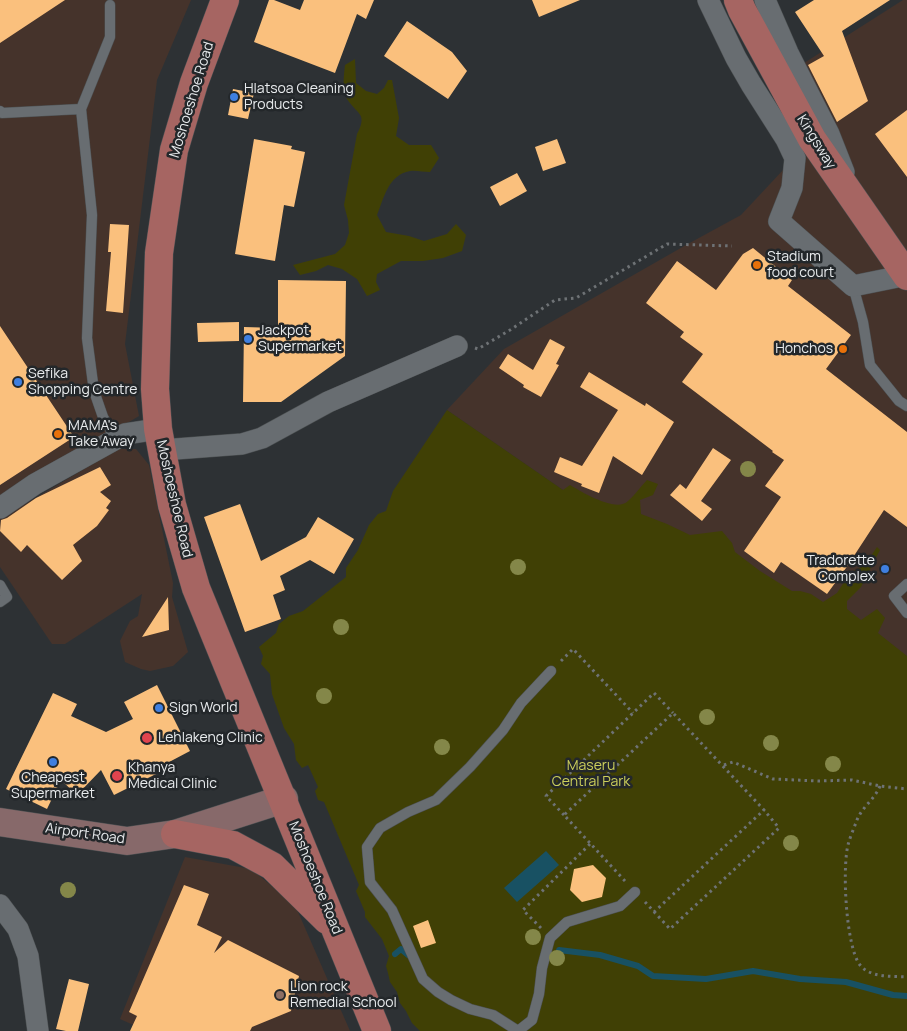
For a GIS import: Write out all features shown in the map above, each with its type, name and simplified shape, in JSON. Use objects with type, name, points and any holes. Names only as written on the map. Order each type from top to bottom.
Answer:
[{"type":"main road","name":"Moshoeshoe Road","points":[[225,0],[194,83],[174,150],[159,253],[155,388],[160,439],[172,505],[196,588],[377,1031]]},
{"type":"main road","name":"Kingsway","points":[[738,0],[812,139],[907,275]]},
{"type":"main road","name":"Airport Road","points":[[0,822],[127,841],[175,834],[284,800]]},
{"type":"main road","points":[[175,834],[233,846],[272,866],[336,928]]},
{"type":"street","points":[[708,0],[740,64],[786,139],[795,158],[792,188],[779,221],[853,286],[907,275]]},
{"type":"street","points":[[765,0],[788,53],[829,134],[855,203]]},
{"type":"street","points":[[0,508],[36,484],[125,434],[160,439],[242,444],[262,438],[328,402],[457,346]]},
{"type":"street","points":[[0,905],[18,929],[28,956],[38,1031]]},
{"type":"lane","points":[[110,5],[110,37],[81,109],[92,216],[87,338],[94,391],[103,417],[116,439]]},
{"type":"lane","points":[[0,111],[2,113],[81,109]]},
{"type":"lane","points":[[853,286],[864,322],[870,365],[894,395],[907,406]]},
{"type":"lane","points":[[907,584],[894,596],[907,613]]},
{"type":"lane","points":[[0,585],[7,597],[0,602]]},
{"type":"lane","points":[[551,671],[521,703],[503,730],[470,767],[436,800],[408,812],[380,828],[367,847],[370,882],[392,910],[423,979],[450,1000],[470,1009],[494,1014],[518,1031],[532,1020],[540,994],[542,968],[550,938],[567,922],[620,906],[635,892]]},
{"type":"path","points":[[457,346],[478,349],[555,300],[576,298],[667,244],[732,246]]},
{"type":"path","points":[[551,671],[573,649],[633,713]]},
{"type":"path","points":[[654,693],[724,765],[779,828],[670,929],[546,796],[633,713],[654,693]]},
{"type":"path","points":[[564,815],[673,713]]},
{"type":"path","points":[[724,765],[733,762],[773,779],[852,780],[880,786],[907,788]]},
{"type":"path","points":[[880,786],[858,818],[848,846],[845,864],[850,936],[855,954],[861,966],[873,974],[907,978]]},
{"type":"path","points":[[654,912],[764,810]]},
{"type":"path","points":[[550,938],[523,910],[590,844]]},
{"type":"shaded area","points":[[0,0],[191,0],[157,80],[125,344],[139,416],[0,499]]},
{"type":"shaded area","points":[[903,0],[907,0],[907,656],[589,508],[447,410],[504,349],[741,215],[812,139],[779,79]]},
{"type":"shaded area","points":[[118,449],[136,449],[149,465],[173,583],[172,597],[188,652],[173,666],[150,671],[125,662],[120,641],[130,621],[138,616],[142,594],[65,644],[52,644],[0,567],[0,519]]},
{"type":"shaded area","points":[[185,857],[251,869],[295,905],[350,1031],[147,1031],[120,1019]]},
{"type":"green space","points":[[355,59],[356,83],[366,91],[377,94],[384,88],[388,80],[392,80],[399,118],[396,136],[409,145],[431,145],[439,158],[430,172],[410,171],[403,173],[392,182],[377,215],[386,232],[424,241],[447,234],[456,224],[466,235],[462,251],[443,258],[423,261],[401,261],[377,274],[376,282],[380,290],[367,296],[357,279],[342,269],[328,265],[316,271],[300,275],[293,265],[335,254],[345,245],[349,233],[344,205],[357,134],[362,121],[346,97],[344,81],[345,65]]},
{"type":"green space","name":"Maseru Central Park","points":[[447,410],[563,490],[570,485],[599,500],[616,505],[628,501],[647,480],[658,484],[653,495],[640,500],[641,514],[690,535],[722,531],[732,543],[735,552],[760,571],[792,591],[811,594],[823,602],[837,593],[850,573],[865,565],[877,547],[880,550],[861,587],[847,601],[847,609],[861,620],[877,609],[885,618],[878,633],[907,656],[907,1031],[420,1031],[412,1023],[390,982],[386,966],[389,956],[382,939],[365,917],[365,912],[356,891],[359,885],[324,802],[318,800],[315,791],[318,787],[308,765],[302,768],[296,760],[294,744],[284,728],[272,694],[270,674],[261,664],[263,656],[259,647],[276,633],[279,624],[289,616],[303,611],[346,577],[346,568],[358,550],[369,525],[378,514],[386,511],[393,491]]},
{"type":"water","points":[[546,851],[559,865],[517,902],[504,888]]},
{"type":"building","points":[[0,0],[65,0],[0,43]]},
{"type":"building","points":[[269,0],[274,0],[300,10],[304,0],[374,0],[366,19],[357,14],[335,73],[254,42]]},
{"type":"building","points":[[532,0],[580,0],[539,17]]},
{"type":"building","points":[[814,0],[890,0],[842,31],[868,101],[837,122],[808,65],[824,56],[795,12]]},
{"type":"building","points":[[407,21],[452,52],[467,71],[448,99],[384,56]]},
{"type":"building","points":[[233,89],[254,93],[248,119],[228,115]]},
{"type":"building","points":[[907,110],[907,177],[875,134]]},
{"type":"building","points":[[254,139],[292,146],[291,149],[305,152],[294,207],[284,205],[275,261],[235,254]]},
{"type":"building","points":[[557,139],[566,163],[543,171],[535,147]]},
{"type":"building","points":[[517,173],[527,191],[500,206],[490,187]]},
{"type":"building","points":[[110,224],[129,225],[123,313],[106,311],[111,252],[108,252]]},
{"type":"building","points":[[753,248],[792,280],[788,286],[851,335],[826,369],[907,432],[907,527],[884,510],[827,594],[781,562],[774,573],[744,551],[781,497],[765,486],[784,460],[682,382],[703,354],[680,337],[684,332],[646,303],[677,261],[716,290],[743,254]]},
{"type":"building","points":[[278,280],[346,281],[345,356],[281,402],[243,402],[244,327],[278,328]]},
{"type":"building","points":[[239,322],[239,341],[198,342],[197,323]]},
{"type":"building","name":"Sefika Shopping Centre","points":[[0,326],[74,437],[0,485]]},
{"type":"building","points":[[550,339],[565,347],[556,364],[559,365],[541,397],[523,387],[524,385],[499,368],[508,354],[533,370]]},
{"type":"building","points":[[589,372],[645,406],[646,403],[674,422],[642,475],[613,456],[599,493],[554,472],[560,457],[582,466],[618,410],[580,387]]},
{"type":"building","points":[[713,448],[731,460],[701,501],[712,509],[702,521],[670,495],[680,484],[686,489]]},
{"type":"building","points":[[100,467],[111,485],[100,492],[111,501],[106,508],[109,510],[97,526],[73,545],[82,561],[62,580],[27,545],[21,552],[0,531],[1,520],[36,498]]},
{"type":"building","points":[[240,504],[261,561],[306,537],[318,517],[354,539],[334,574],[310,560],[280,576],[285,590],[273,595],[281,619],[245,632],[204,517]]},
{"type":"building","points":[[168,597],[169,630],[142,637]]},
{"type":"building","points":[[157,685],[190,751],[154,770],[156,774],[114,795],[101,770],[77,795],[61,780],[47,809],[6,789],[53,693],[77,704],[71,716],[106,732],[133,719],[124,702]]},
{"type":"building","points":[[593,865],[606,878],[602,897],[582,902],[570,890],[574,869]]},
{"type":"building","points":[[184,885],[209,894],[197,925],[222,937],[214,953],[228,940],[299,976],[291,1011],[252,1027],[250,1031],[130,1031],[137,1016],[129,1012]]},
{"type":"building","points":[[428,920],[436,943],[421,948],[413,926]]},
{"type":"building","points":[[69,979],[89,984],[78,1031],[56,1029]]},
{"type":"waterway","points":[[395,954],[401,949],[408,955]]},
{"type":"waterway","points":[[559,950],[600,955],[638,966],[653,976],[706,979],[753,971],[800,979],[846,982],[893,995],[907,996]]},
{"type":"place","name":"Hlatsoa Cleaning Products","points":[[234,97]]},
{"type":"place","name":"Stadium food court","points":[[757,265]]},
{"type":"place","name":"Jackpot Supermarket","points":[[248,339]]},
{"type":"place","name":"Honchos","points":[[843,349]]},
{"type":"place","name":"Sefika Shopping Centre","points":[[18,382]]},
{"type":"place","name":"MAMA's Take Away","points":[[58,434]]},
{"type":"place","name":"Tradorette Complex","points":[[885,569]]},
{"type":"place","name":"Sign World","points":[[159,708]]},
{"type":"place","name":"Lehlakeng Clinic","points":[[147,738]]},
{"type":"place","name":"Cheapest Supermarket","points":[[53,762]]},
{"type":"place","name":"Khanya Medical Clinic","points":[[117,776]]},
{"type":"place","name":"Lion rock Remedial School","points":[[280,995]]}]
